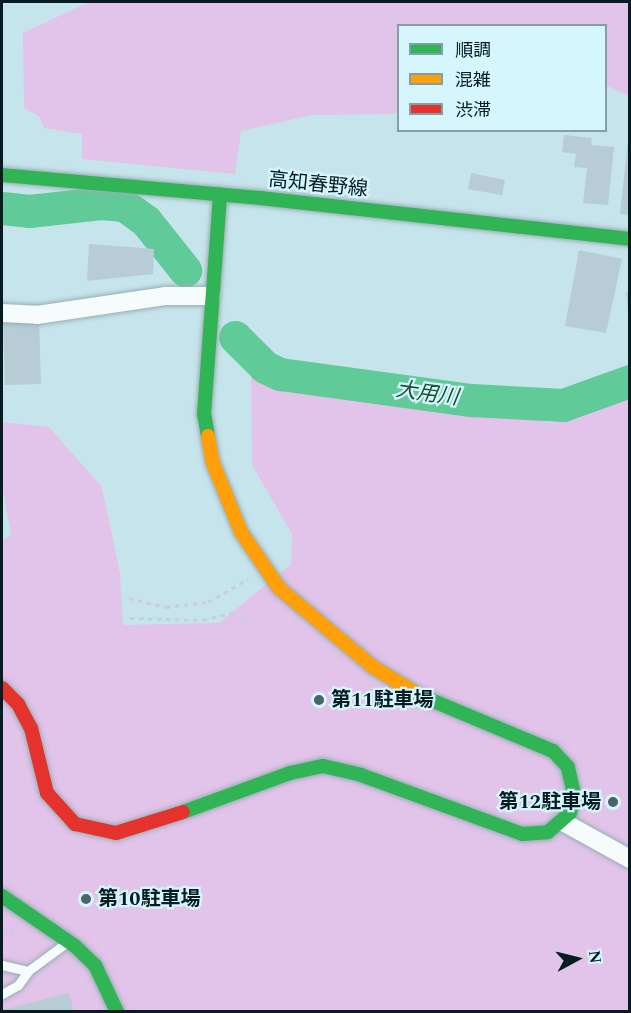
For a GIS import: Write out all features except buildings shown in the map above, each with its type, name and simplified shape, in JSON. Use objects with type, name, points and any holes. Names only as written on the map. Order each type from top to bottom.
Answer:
[{"type":"street","name":"高知春野線","points":[[2,175],[220,195],[630,239]]},
{"type":"street","points":[[2,688],[18,704],[31,728],[47,793],[75,824],[98,830],[116,833],[135,830],[290,773],[323,766],[361,775],[522,834],[548,832],[563,822],[570,813],[574,794],[568,767],[553,751],[425,699],[373,667],[279,588],[241,532],[213,463],[204,414],[220,195]]},
{"type":"street","points":[[2,313],[37,315],[165,296],[211,296]]},
{"type":"street","points":[[563,822],[630,859]]},
{"type":"street","points":[[2,896],[68,941],[105,980],[117,1011]]},
{"type":"lane","points":[[2,993],[18,985],[28,971],[68,941]]},
{"type":"lane","points":[[2,965],[28,971]]},
{"type":"path","points":[[129,598],[166,607],[208,602],[252,577]]},
{"type":"path","points":[[130,618],[203,620],[232,613],[251,625]]},
{"type":"shaded area","points":[[89,2],[629,2],[629,96],[607,85],[607,24],[397,24],[397,112],[394,114],[312,115],[241,131],[235,174],[82,159],[82,134],[44,128],[39,116],[24,108],[23,33]]},
{"type":"shaded area","points":[[251,369],[325,390],[447,399],[550,423],[629,397],[629,1011],[2,1011],[2,541],[11,535],[2,484],[2,422],[49,427],[102,487],[120,574],[123,625],[219,623],[291,564],[292,534],[252,465]]},
{"type":"waterway","name":"大用川","points":[[2,208],[29,211],[101,203],[124,205],[146,221],[185,270]]},
{"type":"waterway","name":"大用川","points":[[235,337],[265,367],[280,374],[471,400],[563,405],[630,381]]},
{"type":"traffic: fast","points":[[2,175],[260,198],[630,239]]},
{"type":"traffic: fast","points":[[208,436],[204,414],[220,195]]},
{"type":"traffic: fast","points":[[183,812],[290,773],[323,766],[361,775],[522,834],[548,832],[570,813],[574,794],[568,767],[553,751],[419,695]]},
{"type":"traffic: fast","points":[[2,896],[75,946],[95,965],[117,1012]]},
{"type":"traffic: slow","points":[[208,436],[213,463],[241,532],[279,588],[373,667],[419,695]]},
{"type":"traffic: jam","points":[[2,688],[18,704],[31,728],[47,793],[75,824],[116,833],[183,812]]},
{"type":"place","name":"第11駐車場","points":[[319,700]]},
{"type":"place","name":"第12駐車場","points":[[613,802]]},
{"type":"place","name":"第10駐車場","points":[[86,899]]}]
